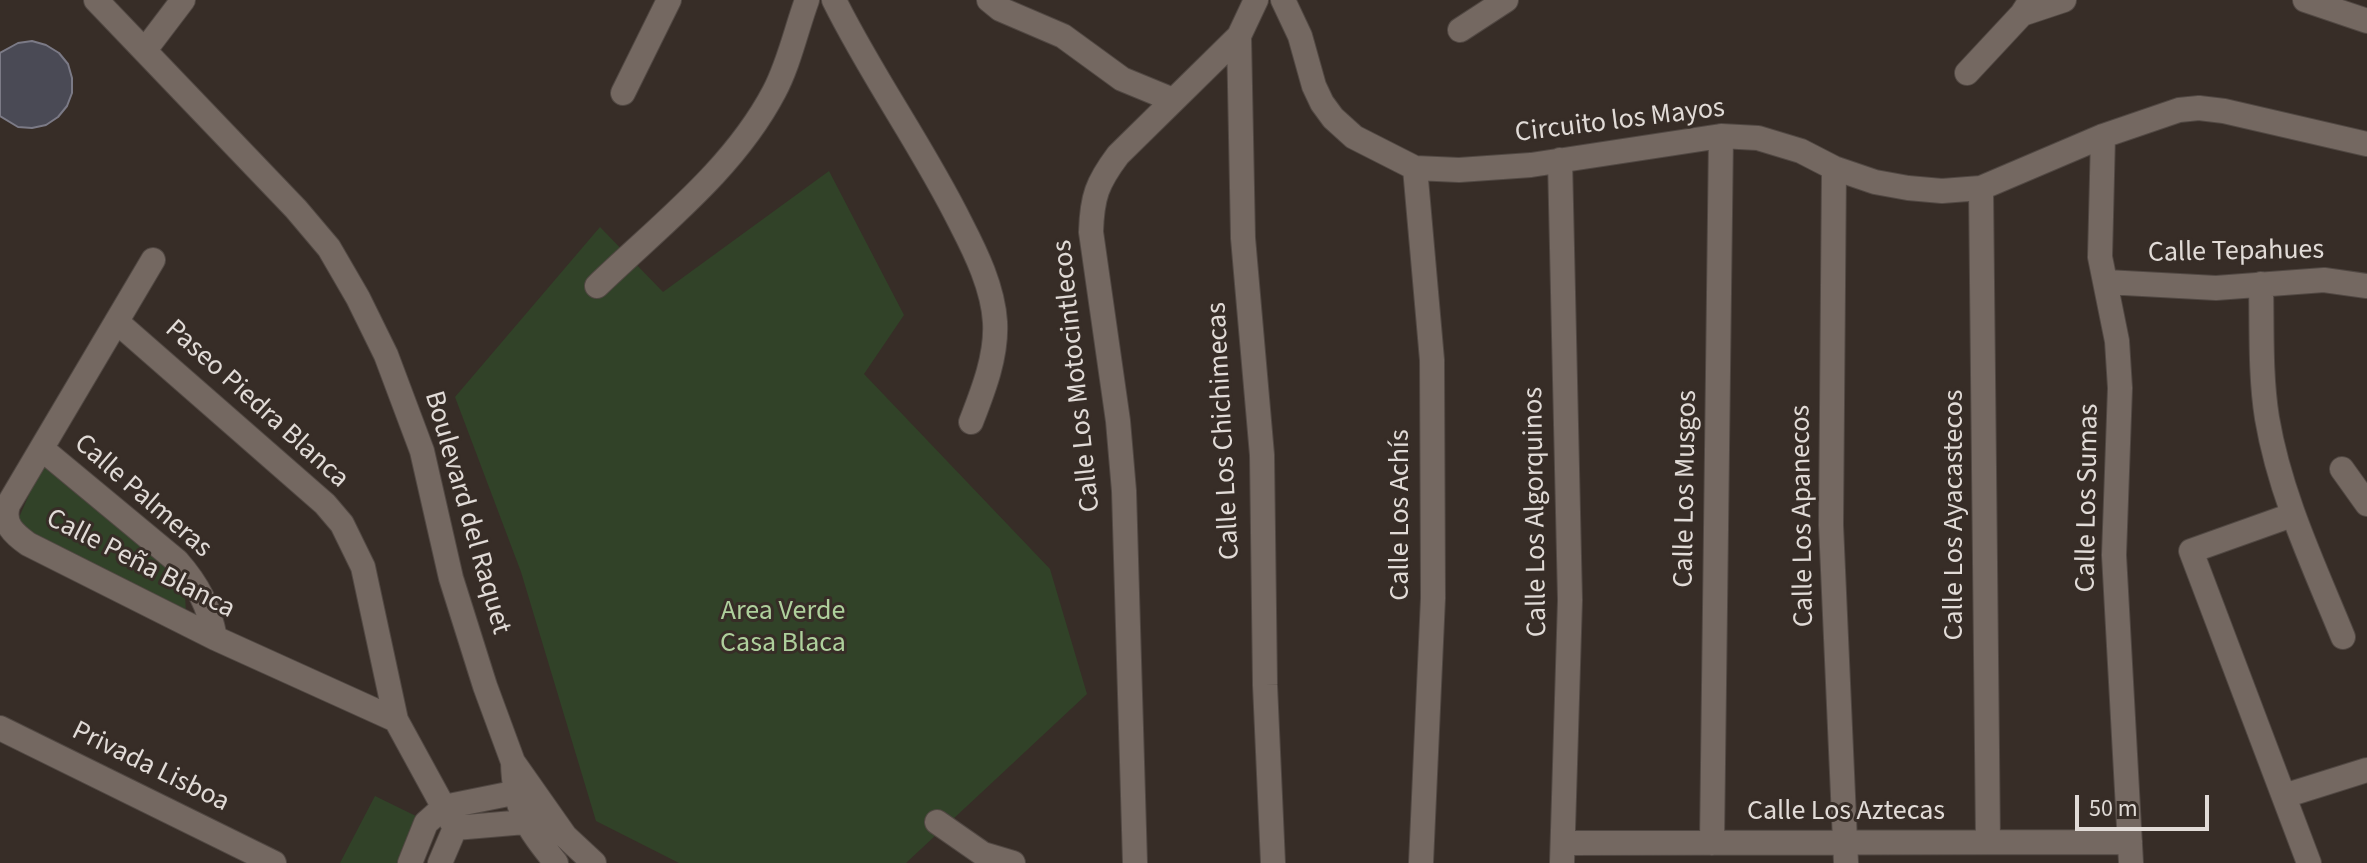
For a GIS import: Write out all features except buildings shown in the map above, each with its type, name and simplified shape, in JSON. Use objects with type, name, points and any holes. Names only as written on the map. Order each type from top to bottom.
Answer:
[{"type":"street","name":"Boulevard del Raquet","points":[[96,0],[296,209],[329,248],[358,298],[386,355],[422,451],[451,578],[523,791],[594,863]]},
{"type":"street","points":[[145,50],[183,0]]},
{"type":"street","points":[[623,93],[669,0]]},
{"type":"street","points":[[597,286],[720,169],[747,134],[775,91],[807,0]]},
{"type":"street","points":[[834,0],[944,189],[974,249],[991,299],[995,322],[994,343],[987,381],[971,422]]},
{"type":"street","points":[[989,0],[1000,9],[1063,36],[1122,79],[1173,100]]},
{"type":"street","name":"Calle Los Chichimecas","points":[[1256,0],[1239,36],[1243,238],[1262,455],[1265,685],[1273,863]]},
{"type":"street","name":"Circuito los Mayos","points":[[1283,0],[1300,36],[1314,86],[1333,118],[1354,137],[1415,168],[1495,168],[1721,136],[1758,138],[1801,151],[1834,168],[1875,182],[1942,191],[1981,188],[2103,136],[2179,110],[2199,108],[2367,144]]},
{"type":"street","points":[[1460,30],[1506,0]]},
{"type":"street","points":[[1967,73],[2026,7],[2064,0]]},
{"type":"street","points":[[2305,0],[2367,21]]},
{"type":"street","name":"Calle Los Motocintlecos","points":[[1135,863],[1124,491],[1118,421],[1091,232],[1091,203],[1101,178],[1118,155],[1239,36]]},
{"type":"street","name":"Calle Los Musgos","points":[[1712,843],[1721,136]]},
{"type":"street","name":"Calle Los Sumas","points":[[2103,136],[2100,257],[2117,341],[2120,388],[2114,555],[2131,853]]},
{"type":"street","name":"Calle Los Algorquinos","points":[[1560,160],[1570,600],[1562,853]]},
{"type":"street","name":"Calle Los Achís","points":[[1415,168],[1432,375],[1433,598],[1421,863]]},
{"type":"street","name":"Calle Los Apanecos","points":[[1834,168],[1831,525],[1846,853]]},
{"type":"street","name":"Calle Los Ayacastecos","points":[[1981,188],[1988,842]]},
{"type":"street","name":"Calle Peña Blanca","points":[[153,260],[8,505],[5,515],[9,526],[16,536],[41,551],[215,638],[396,720]]},
{"type":"street","name":"Calle Tepahues","points":[[2106,282],[2188,287],[2324,280],[2367,286]]},
{"type":"street","points":[[2261,284],[2267,417],[2292,515],[2343,637]]},
{"type":"street","name":"Paseo Piedra Blanca","points":[[117,322],[325,504],[342,524],[363,567],[396,720],[450,818]]},
{"type":"street","name":"Calle Palmeras","points":[[42,449],[177,561],[205,598],[215,638]]},
{"type":"street","points":[[2342,469],[2367,504]]},
{"type":"street","points":[[2292,515],[2191,551],[2309,863]]},
{"type":"street","name":"Privada Lisboa","points":[[0,728],[274,863]]},
{"type":"street","points":[[2284,796],[2367,770]]},
{"type":"street","points":[[410,863],[426,823],[450,818],[523,791],[525,822],[556,863]]},
{"type":"street","points":[[450,818],[525,822]]},
{"type":"street","points":[[440,863],[450,818]]},
{"type":"street","points":[[937,822],[983,854],[1013,863]]},
{"type":"street","name":"Calle Los Aztecas","points":[[1562,853],[1712,843],[1846,853],[1988,842],[2131,853]]},
{"type":"green space","name":"Area Verde Casa Blaca","points":[[829,171],[904,315],[864,374],[1050,569],[1087,694],[906,863],[679,863],[596,821],[521,572],[455,397],[600,227],[663,292]]},
{"type":"green space","points":[[45,458],[184,575],[186,613],[14,529]]},
{"type":"green space","points":[[375,796],[418,817],[398,863],[340,863]]}]
